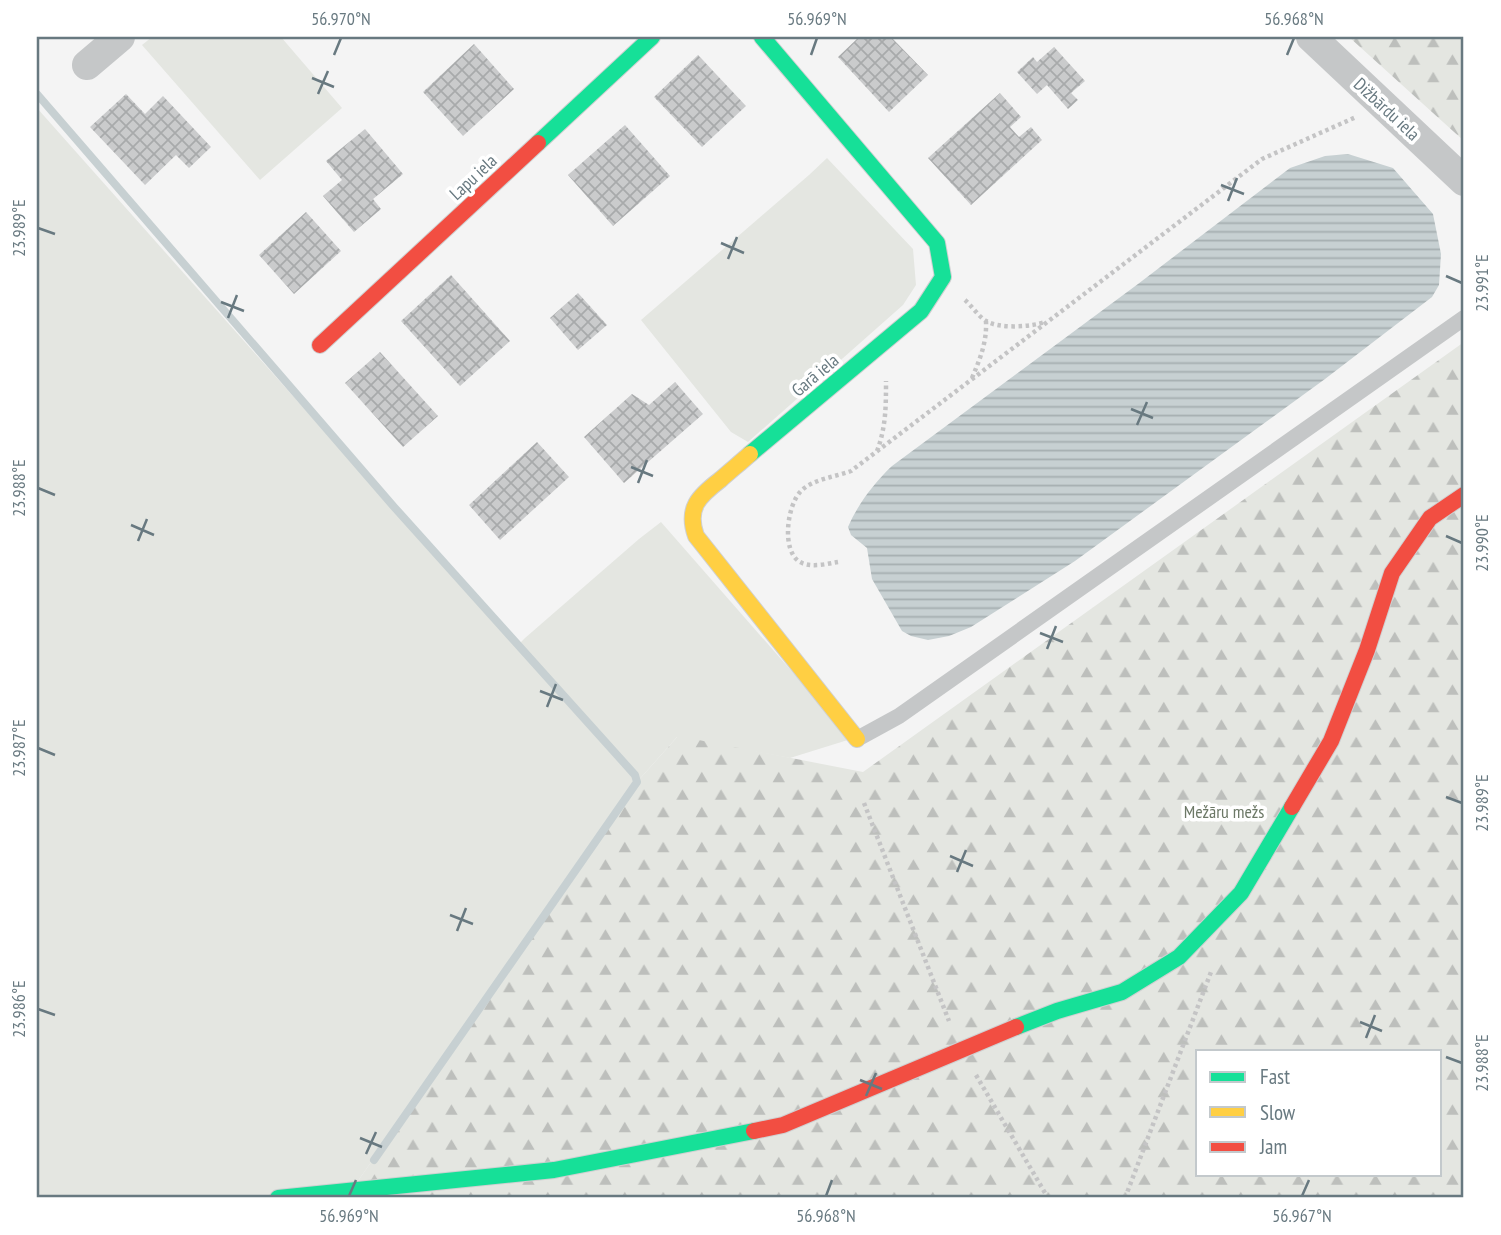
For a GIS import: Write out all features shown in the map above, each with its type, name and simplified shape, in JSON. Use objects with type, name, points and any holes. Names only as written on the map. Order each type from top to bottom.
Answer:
[{"type":"street","points":[[87,65],[120,37]]},
{"type":"street","name":"Lapu iela","points":[[320,345],[652,37]]},
{"type":"street","name":"Garā iela","points":[[762,37],[937,243],[943,277],[921,310],[700,496],[693,511],[691,523],[696,536],[857,739]]},
{"type":"street","name":"Dižbārdu iela","points":[[1311,37],[1464,181]]},
{"type":"street","points":[[278,1198],[554,1170],[783,1125],[1057,1011],[1122,992],[1179,957],[1241,893],[1331,740],[1367,650],[1392,573],[1430,518],[1464,495]]},
{"type":"lane","points":[[857,739],[899,716],[1464,318]]},
{"type":"path","points":[[838,562],[807,565],[797,561],[790,549],[788,528],[793,503],[801,491],[817,481],[852,471],[1262,159],[1383,105]]},
{"type":"path","points":[[971,380],[984,346],[986,321],[1001,326],[1018,326],[1049,321]]},
{"type":"path","points":[[868,355],[886,377],[886,412],[877,452]]},
{"type":"path","points":[[864,803],[961,1049],[1048,1198]]},
{"type":"path","points":[[1125,1198],[1212,969]]},
{"type":"green space","points":[[152,37],[281,37],[342,108],[260,180],[142,45]]},
{"type":"green space","points":[[1349,37],[1464,37],[1464,141]]},
{"type":"green space","points":[[37,108],[516,647],[661,522],[851,739],[790,758],[677,737],[637,782],[360,1178],[349,1198],[37,1198]]},
{"type":"green space","points":[[827,158],[913,249],[916,285],[903,305],[748,442],[731,432],[641,320]]},
{"type":"green space","name":"Mežāru mežs","points":[[1464,342],[1464,1198],[349,1198],[360,1178],[637,782],[678,736],[863,772]]},
{"type":"shaded area","points":[[1348,154],[1393,168],[1433,214],[1441,254],[1439,285],[1432,297],[1325,379],[1075,561],[971,627],[949,636],[928,640],[902,631],[872,579],[867,548],[851,535],[848,527],[862,502],[885,473],[1290,168],[1325,156]]},
{"type":"building","points":[[859,37],[891,37],[928,75],[889,112],[838,57]]},
{"type":"building","points":[[474,44],[514,89],[463,136],[423,92]]},
{"type":"building","points":[[1054,47],[1085,81],[1071,93],[1078,100],[1068,109],[1047,85],[1037,94],[1017,72],[1033,57],[1037,62]]},
{"type":"building","points":[[698,55],[746,106],[702,147],[654,97]]},
{"type":"building","points":[[1000,93],[1021,117],[1010,127],[1019,137],[1031,127],[1042,140],[971,205],[928,158]]},
{"type":"building","points":[[126,94],[145,114],[163,96],[211,147],[189,168],[176,155],[145,185],[90,127]]},
{"type":"building","points":[[625,125],[670,176],[613,226],[568,175]]},
{"type":"building","points":[[365,129],[403,174],[373,199],[381,209],[354,232],[323,196],[342,180],[326,161]]},
{"type":"building","points":[[306,212],[341,251],[294,294],[259,255]]},
{"type":"building","points":[[451,275],[510,341],[460,386],[401,321]]},
{"type":"building","points":[[578,293],[607,325],[578,350],[550,318]]},
{"type":"building","points":[[380,352],[438,416],[403,447],[345,383]]},
{"type":"building","points":[[675,382],[703,414],[624,483],[584,437],[632,394],[649,405]]},
{"type":"building","points":[[537,442],[569,477],[500,540],[469,505]]},
{"type":"waterway","points":[[37,94],[395,508],[635,775],[637,782],[374,1160]]},
{"type":"traffic: fast","points":[[538,143],[652,37]]},
{"type":"traffic: fast","points":[[750,454],[921,311],[943,277],[937,243],[762,37]]},
{"type":"traffic: fast","points":[[1016,1027],[1057,1011],[1122,992],[1179,957],[1241,893],[1292,807]]},
{"type":"traffic: fast","points":[[278,1198],[554,1170],[754,1131]]},
{"type":"traffic: slow","points":[[750,454],[696,504],[693,518],[696,536],[857,739]]},
{"type":"traffic: jam","points":[[320,345],[538,143]]},
{"type":"traffic: jam","points":[[1292,807],[1331,741],[1367,650],[1392,573],[1430,518],[1464,495]]},
{"type":"traffic: jam","points":[[754,1131],[783,1125],[1016,1027]]}]
